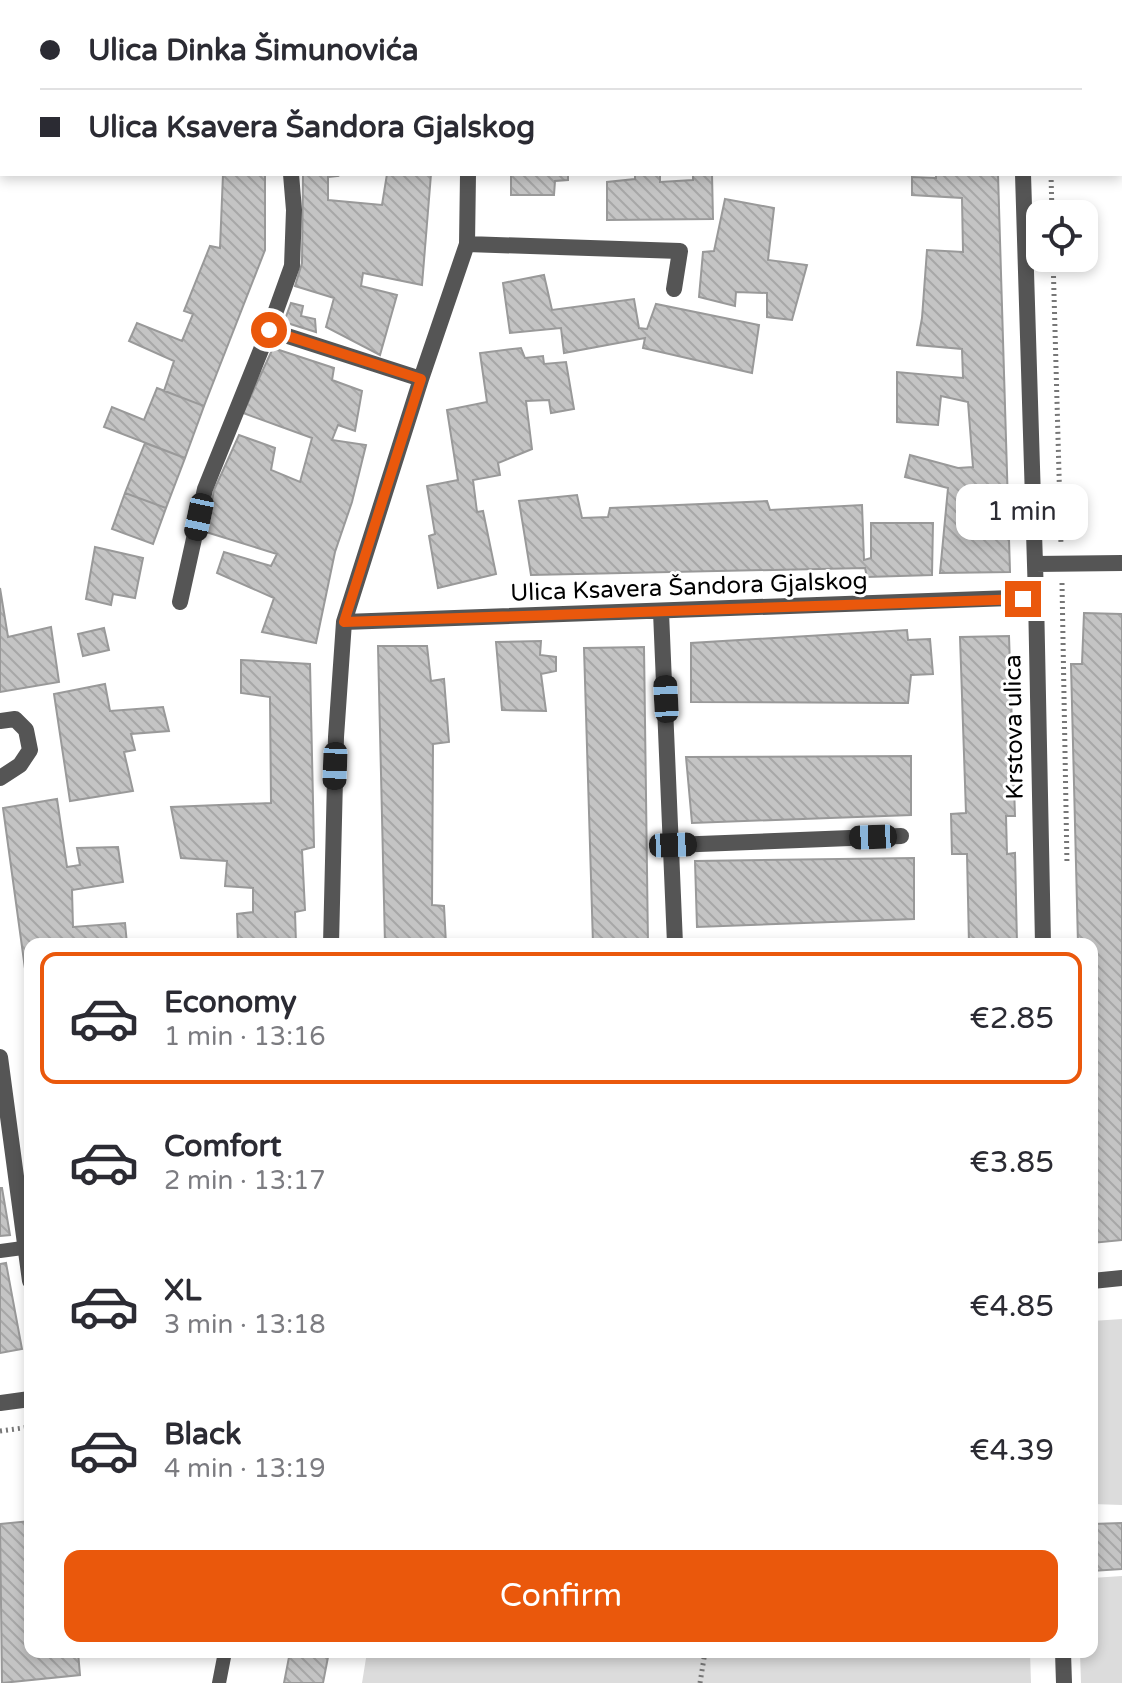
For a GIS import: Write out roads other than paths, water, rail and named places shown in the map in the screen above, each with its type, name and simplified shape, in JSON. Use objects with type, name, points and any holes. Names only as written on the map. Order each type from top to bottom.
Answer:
[{"type":"street","points":[[180,602],[205,489],[292,266],[294,210],[291,176]]},
{"type":"street","points":[[331,938],[336,737],[344,622],[467,244],[468,176]]},
{"type":"street","name":"Krstova ulica","points":[[1023,176],[1043,938]]},
{"type":"street","points":[[467,244],[680,251],[674,289]]},
{"type":"street","points":[[269,330],[421,379]]},
{"type":"street","points":[[1035,564],[1122,563]]},
{"type":"street","name":"Ulica Ksavera Šandora Gjalskog","points":[[344,622],[1036,597]]},
{"type":"street","points":[[661,612],[675,938]]},
{"type":"street","points":[[0,721],[15,719],[26,730],[30,750],[20,765],[0,778]]},
{"type":"street","points":[[673,845],[901,836]]},
{"type":"street","points":[[0,1057],[24,1221]]},
{"type":"street","points":[[1098,1280],[1122,1278]]},
{"type":"street","points":[[0,1403],[24,1400]]},
{"type":"street","points":[[1063,1658],[1064,1683]]},
{"type":"lane","points":[[0,1251],[24,1248]]},
{"type":"lane","points":[[219,1683],[224,1658]]}]
